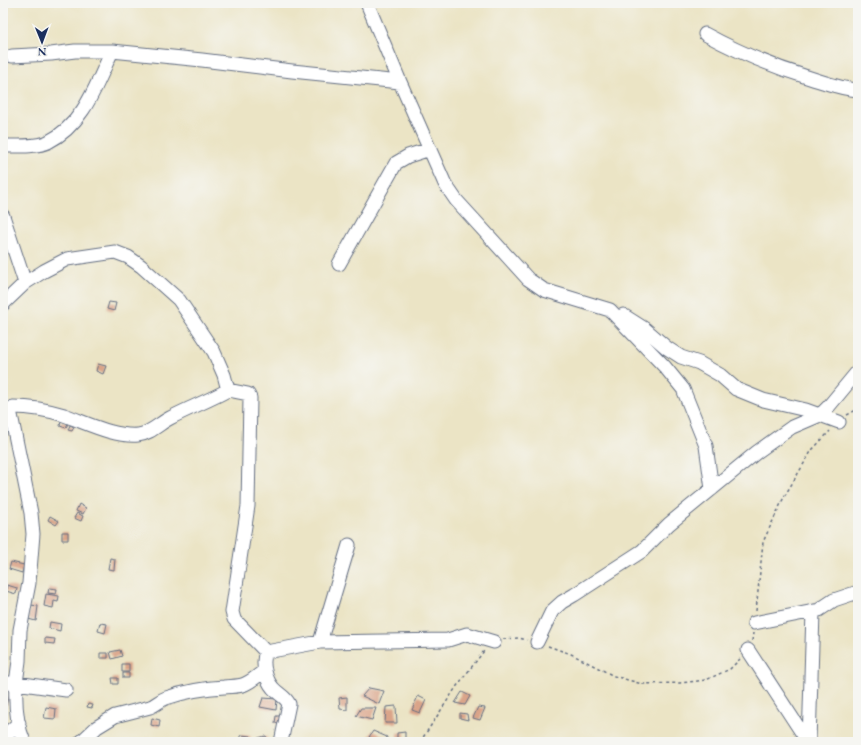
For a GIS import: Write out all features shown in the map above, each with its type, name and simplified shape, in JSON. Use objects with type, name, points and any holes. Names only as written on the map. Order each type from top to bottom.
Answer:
[{"type":"street","points":[[367,3],[445,184],[456,200],[528,279],[544,290],[610,310],[627,317],[646,329],[667,348],[720,375],[736,389],[763,400],[806,410],[839,422]]},
{"type":"street","points":[[705,34],[729,47],[790,72],[847,90],[858,90]]},
{"type":"street","points":[[12,56],[75,51],[112,51],[400,82]]},
{"type":"street","points":[[3,146],[30,145],[48,142],[75,122],[86,105],[112,51]]},
{"type":"street","points":[[339,264],[396,163],[408,156],[430,149]]},
{"type":"street","points":[[3,216],[25,283]]},
{"type":"street","points":[[3,304],[25,283],[67,259],[115,252],[128,257],[141,266],[179,300],[214,352],[224,375],[228,390]]},
{"type":"street","points":[[610,310],[665,367],[682,389],[706,446],[712,489]]},
{"type":"street","points":[[538,642],[554,608],[642,551],[669,524],[757,452],[792,427],[820,415],[858,371]]},
{"type":"street","points":[[24,742],[17,715],[15,697],[19,661],[20,630],[28,583],[33,534],[31,513],[10,413],[11,408],[17,407],[44,411],[63,415],[103,429],[129,435],[140,435],[170,418],[228,390],[248,394],[250,398],[248,506],[232,612],[234,620],[266,652]]},
{"type":"street","points":[[320,642],[349,545]]},
{"type":"street","points":[[754,624],[813,612],[819,610],[834,600],[858,592]]},
{"type":"street","points":[[808,742],[813,612]]},
{"type":"street","points":[[266,652],[320,642],[448,640],[467,634],[494,642]]},
{"type":"street","points":[[748,650],[808,742]]},
{"type":"street","points":[[266,652],[263,658],[265,670],[273,688],[286,698],[289,704],[281,742]]},
{"type":"street","points":[[81,742],[97,726],[115,716],[156,705],[164,698],[225,686],[234,687],[243,685],[251,682],[265,670]]},
{"type":"street","points":[[3,683],[16,683],[66,690]]},
{"type":"street","points":[[3,737],[19,723]]},
{"type":"path","points":[[420,742],[468,670],[485,649],[500,639],[519,638],[538,642],[571,654],[614,676],[642,684],[680,683],[706,680],[730,670],[743,657],[752,641],[759,591],[763,542],[784,497],[812,450],[844,416],[858,409]]},
{"type":"building","points":[[109,302],[116,303],[114,311],[107,309]]},
{"type":"building","points":[[98,364],[106,366],[103,374],[96,371]]},
{"type":"building","points":[[61,421],[68,423],[66,428],[60,426]]},
{"type":"building","points":[[70,425],[74,427],[72,431],[68,430]]},
{"type":"building","points":[[79,504],[86,508],[83,514],[76,511]]},
{"type":"building","points":[[77,513],[83,516],[81,521],[74,518]]},
{"type":"building","points":[[50,516],[59,521],[56,525],[48,520]]},
{"type":"building","points":[[62,532],[68,532],[68,540],[62,540]]},
{"type":"building","points":[[110,558],[115,559],[114,570],[108,569]]},
{"type":"building","points":[[11,562],[24,565],[22,573],[9,569]]},
{"type":"building","points":[[7,585],[17,588],[16,594],[6,591]]},
{"type":"building","points":[[49,588],[57,589],[56,594],[48,593]]},
{"type":"building","points":[[46,594],[59,596],[58,602],[54,601],[53,608],[44,606]]},
{"type":"building","points":[[31,605],[38,606],[36,621],[28,619]]},
{"type":"building","points":[[50,622],[61,624],[60,631],[49,628]]},
{"type":"building","points":[[100,623],[107,624],[105,633],[98,631]]},
{"type":"building","points":[[45,638],[55,639],[54,644],[45,643]]},
{"type":"building","points":[[120,650],[122,656],[112,659],[110,652]]},
{"type":"building","points":[[100,653],[108,653],[108,658],[100,658]]},
{"type":"building","points":[[122,664],[129,664],[129,672],[122,672]]},
{"type":"building","points":[[123,673],[129,673],[129,678],[123,678]]},
{"type":"building","points":[[112,678],[118,678],[118,684],[113,684]]},
{"type":"building","points":[[369,688],[384,691],[379,704],[362,696]]},
{"type":"building","points":[[462,692],[470,696],[465,705],[455,703]]},
{"type":"building","points":[[5,696],[8,697],[6,706],[3,706],[3,701]]},
{"type":"building","points":[[418,696],[426,700],[420,713],[412,710]]},
{"type":"building","points":[[347,697],[347,710],[340,709],[339,698]]},
{"type":"building","points":[[263,698],[277,699],[276,710],[260,707]]},
{"type":"building","points":[[88,704],[93,705],[92,708],[87,707]]},
{"type":"building","points":[[396,706],[397,723],[385,723],[386,707]]},
{"type":"building","points":[[46,707],[56,709],[55,719],[44,718]]},
{"type":"building","points":[[478,707],[485,708],[480,720],[473,718]]},
{"type":"building","points":[[361,708],[376,708],[372,720],[356,716]]},
{"type":"building","points":[[460,713],[467,714],[468,720],[460,718]]},
{"type":"building","points":[[276,716],[282,716],[281,724],[275,723]]},
{"type":"building","points":[[152,718],[160,720],[159,727],[151,725]]},
{"type":"building","points":[[373,731],[387,737],[386,742],[380,742],[369,737]]},
{"type":"building","points":[[405,732],[405,742],[397,742],[397,733]]},
{"type":"building","points":[[241,735],[251,736],[249,742],[241,741]]},
{"type":"building","points":[[266,736],[268,741],[258,742],[258,738]]}]
